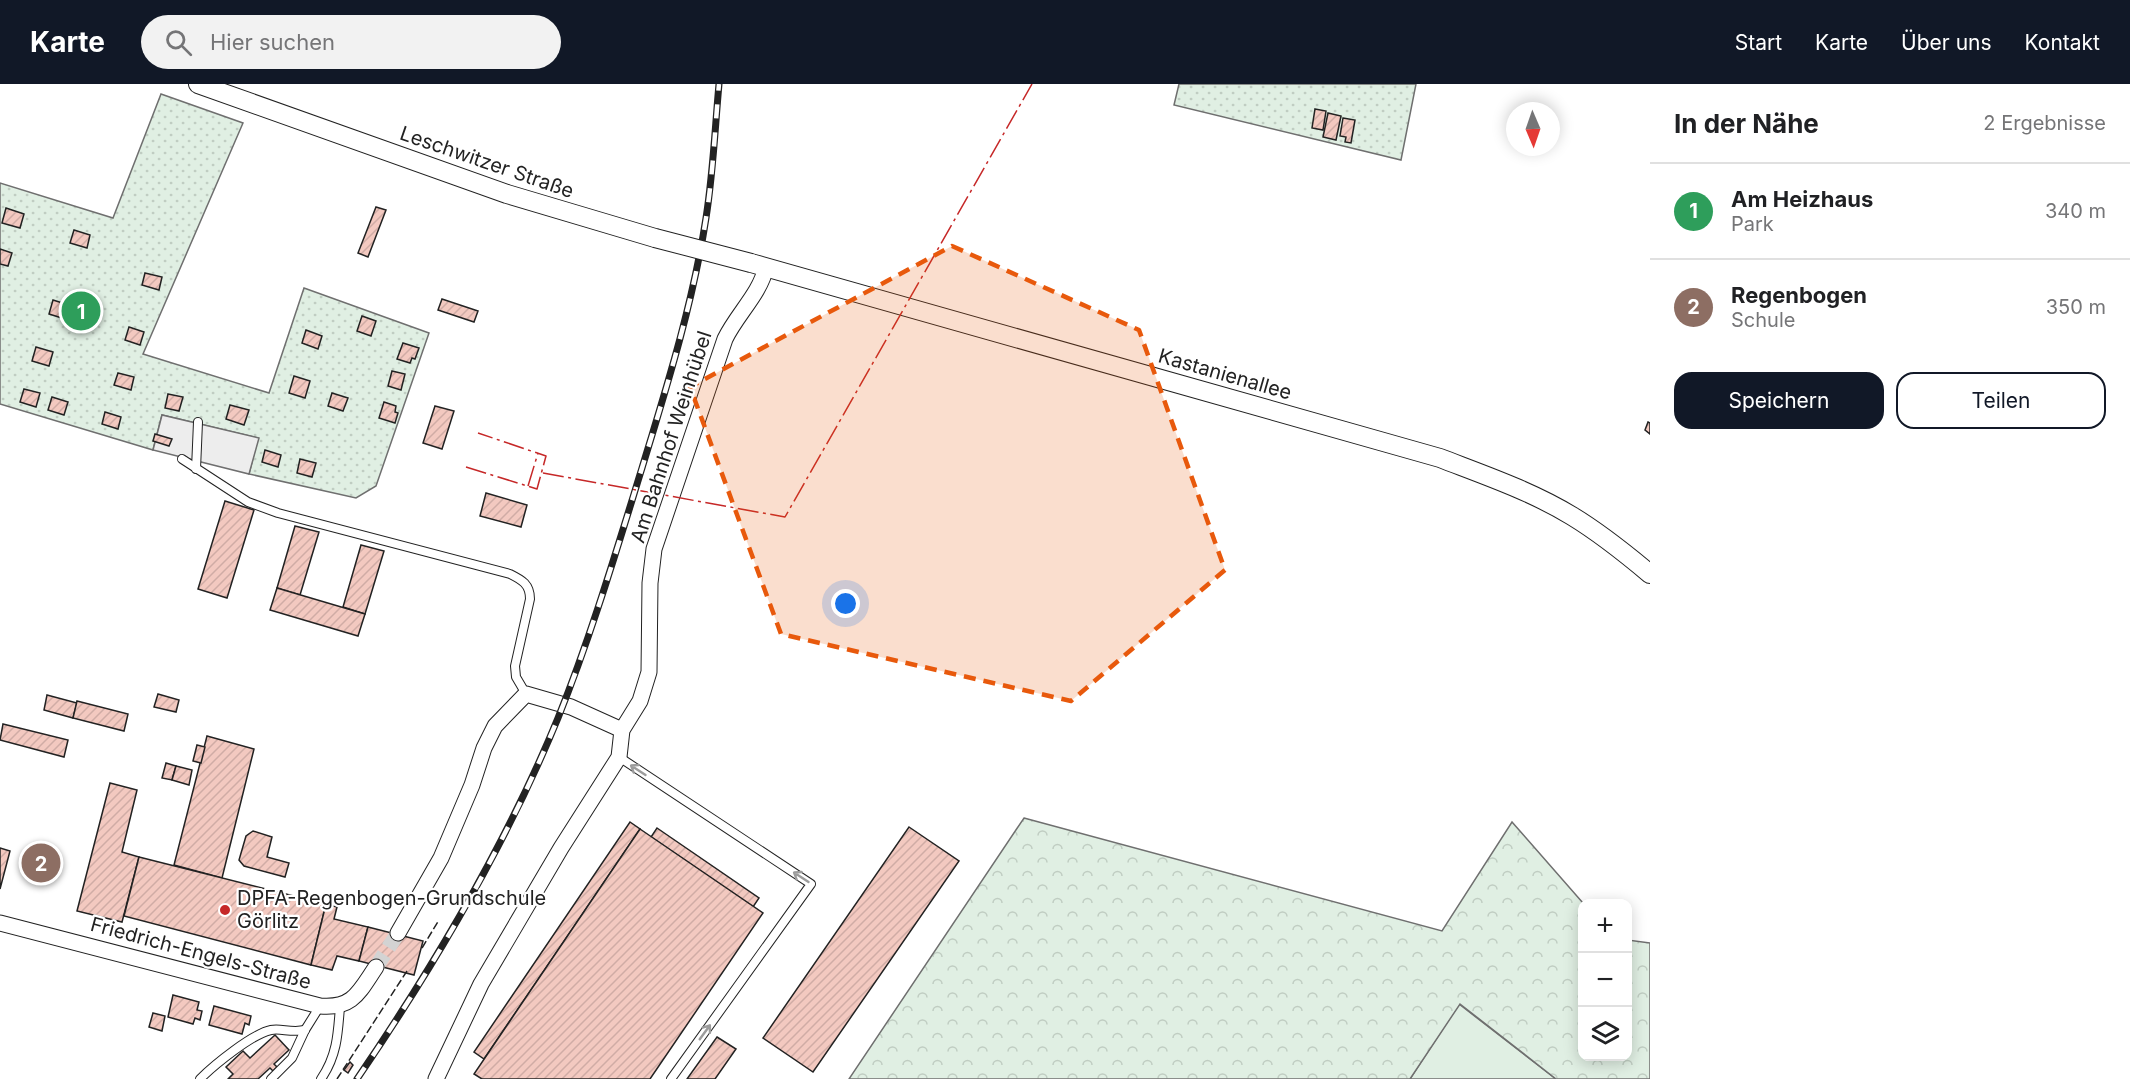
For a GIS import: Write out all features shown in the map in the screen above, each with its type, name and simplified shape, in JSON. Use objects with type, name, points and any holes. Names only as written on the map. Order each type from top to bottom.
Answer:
[{"type":"street","name":"Leschwitzer Straße","points":[[198,84],[507,194],[655,238],[759,265]]},
{"type":"street","name":"Kastanienallee","points":[[759,265],[1440,458],[1500,481],[1570,515],[1609,541],[1650,574]]},
{"type":"street","name":"Am Bahnhof Weinhübel","points":[[438,1078],[487,974],[561,848],[619,758],[622,730],[640,701],[648,672],[650,583],[654,549],[725,339],[732,322],[760,285],[759,265]]},
{"type":"street","points":[[398,933],[441,858],[472,785],[484,748],[495,726],[526,694],[571,707],[622,730]]},
{"type":"street","name":"Friedrich-Engels-Straße","points":[[0,923],[47,941],[320,1006],[340,1006]]},
{"type":"street","points":[[340,1006],[359,993],[376,967]]},
{"type":"lane","points":[[196,469],[198,422]]},
{"type":"lane","points":[[182,459],[248,502],[278,513],[510,574],[525,582],[530,590],[530,599],[515,666],[516,677],[526,694]]},
{"type":"lane","points":[[619,758],[811,884],[671,1079]]},
{"type":"lane","points":[[271,1079],[292,1058],[304,1030],[320,1006]]},
{"type":"lane","points":[[321,1079],[331,1065],[338,1045],[340,1006]]},
{"type":"lane","points":[[200,1079],[233,1051],[271,1030],[294,1032],[304,1030]]},
{"type":"highlighted area","points":[[952,246],[1139,330],[1225,570],[1071,701],[781,634],[690,387]]},
{"type":"green space","points":[[1179,84],[1416,84],[1401,160],[1174,105]]},
{"type":"green space","points":[[161,94],[243,123],[143,354],[269,393],[304,288],[429,333],[376,486],[356,498],[249,474],[258,438],[162,415],[153,450],[0,404],[0,183],[113,218]]},
{"type":"green space","points":[[1024,818],[1442,931],[1512,822],[1579,899],[1578,1061],[1632,1061],[1632,941],[1650,943],[1650,1079],[1556,1079],[1460,1004],[1410,1079],[849,1079]]},
{"type":"green space","points":[[1459,1004],[1556,1079],[1410,1079]]},
{"type":"shaded area","points":[[162,415],[259,438],[249,474],[153,450]]},
{"type":"building","points":[[1315,109],[1326,111],[1323,130],[1312,128]]},
{"type":"building","points":[[1328,113],[1341,116],[1336,140],[1323,137]]},
{"type":"building","points":[[1343,118],[1355,120],[1351,143],[1345,142],[1346,137],[1340,136]]},
{"type":"building","points":[[376,207],[386,210],[368,257],[358,253]]},
{"type":"building","points":[[6,208],[24,214],[20,228],[2,223]]},
{"type":"building","points":[[74,230],[90,235],[87,248],[70,243]]},
{"type":"building","points":[[0,249],[12,253],[8,266],[0,264]]},
{"type":"building","points":[[145,273],[162,277],[159,290],[142,285]]},
{"type":"building","points":[[442,299],[478,311],[474,322],[438,310]]},
{"type":"building","points":[[53,300],[69,305],[65,319],[49,314]]},
{"type":"building","points":[[81,310],[97,314],[93,327],[78,323]]},
{"type":"building","points":[[362,316],[376,321],[371,336],[357,331]]},
{"type":"building","points":[[129,327],[144,332],[140,345],[125,340]]},
{"type":"building","points":[[306,330],[322,336],[318,349],[302,343]]},
{"type":"building","points":[[403,343],[419,348],[415,359],[412,358],[410,363],[397,359]]},
{"type":"building","points":[[36,347],[53,352],[49,366],[32,361]]},
{"type":"building","points":[[392,371],[405,374],[401,390],[388,386]]},
{"type":"building","points":[[118,373],[134,377],[131,390],[114,385]]},
{"type":"building","points":[[294,376],[310,381],[305,398],[289,393]]},
{"type":"building","points":[[24,389],[40,393],[36,407],[20,402]]},
{"type":"building","points":[[332,393],[348,398],[343,411],[328,406]]},
{"type":"building","points":[[168,394],[183,397],[179,411],[165,408]]},
{"type":"building","points":[[52,397],[68,402],[64,415],[48,410]]},
{"type":"building","points":[[384,402],[396,406],[395,412],[398,413],[395,423],[379,418]]},
{"type":"building","points":[[230,405],[249,410],[244,425],[226,419]]},
{"type":"building","points":[[435,406],[454,411],[442,449],[423,443]]},
{"type":"building","points":[[105,412],[121,417],[118,429],[102,424]]},
{"type":"building","points":[[1648,422],[1650,423],[1650,434],[1645,430]]},
{"type":"building","points":[[155,434],[172,439],[169,446],[153,441]]},
{"type":"building","points":[[265,450],[281,455],[278,467],[262,462]]},
{"type":"building","points":[[300,459],[316,463],[312,477],[297,473]]},
{"type":"building","points":[[486,493],[527,505],[521,527],[480,516]]},
{"type":"building","points":[[225,501],[254,510],[227,598],[198,589]]},
{"type":"building","points":[[295,526],[319,532],[300,595],[277,588]]},
{"type":"building","points":[[361,545],[384,551],[365,614],[343,607]]},
{"type":"building","points":[[277,588],[365,614],[358,636],[270,610]]},
{"type":"building","points":[[158,694],[179,700],[176,712],[154,707]]},
{"type":"building","points":[[47,695],[77,703],[73,718],[44,710]]},
{"type":"building","points":[[77,701],[128,714],[124,731],[73,718]]},
{"type":"building","points":[[3,724],[68,740],[64,757],[0,740]]},
{"type":"building","points":[[207,736],[254,749],[222,878],[174,865]]},
{"type":"building","points":[[197,745],[205,747],[201,763],[193,761]]},
{"type":"building","points":[[166,763],[176,766],[172,780],[162,778]]},
{"type":"building","points":[[176,766],[192,770],[189,785],[172,780]]},
{"type":"building","points":[[110,783],[137,790],[122,852],[139,857],[122,922],[77,911]]},
{"type":"building","points":[[630,822],[640,829],[484,1059],[474,1052]]},
{"type":"building","points":[[909,827],[959,861],[813,1072],[763,1038]]},
{"type":"building","points":[[657,828],[759,898],[753,907],[651,837]]},
{"type":"building","points":[[640,829],[763,913],[650,1079],[482,1079],[474,1074]]},
{"type":"building","points":[[253,831],[272,837],[267,857],[289,863],[285,877],[244,866],[239,860],[246,836]]},
{"type":"building","points":[[0,848],[10,851],[0,889]]},
{"type":"building","name":"DPFA-Regenbogen-Grundschule Görlitz","points":[[139,857],[326,904],[311,965],[124,916]]},
{"type":"building","points":[[326,904],[337,907],[334,919],[368,927],[359,961],[337,956],[332,970],[311,965]]},
{"type":"building","points":[[368,927],[423,941],[414,975],[359,961]]},
{"type":"building","points":[[173,995],[199,1002],[197,1010],[202,1011],[200,1020],[195,1018],[193,1024],[168,1017]]},
{"type":"building","points":[[214,1006],[251,1016],[249,1025],[245,1023],[242,1034],[209,1025]]},
{"type":"building","points":[[153,1013],[165,1016],[162,1031],[149,1027]]},
{"type":"building","points":[[275,1035],[289,1050],[274,1064],[277,1067],[273,1071],[270,1068],[258,1079],[228,1079],[233,1074],[226,1067],[243,1051],[250,1058]]},
{"type":"building","points":[[717,1037],[736,1049],[715,1079],[687,1079]]},
{"type":"building","points":[[350,1062],[353,1065],[348,1073],[344,1070]]},
{"type":"tunnel","points":[[376,967],[398,933]]},
{"type":"railway","points":[[357,1079],[441,949],[492,858],[538,765],[581,656],[642,468],[687,313],[701,250],[708,201],[719,84]]},
{"type":"fence","points":[[422,948],[439,920]]},
{"type":"fence","points":[[337,1079],[407,971]]},
{"type":"power","points":[[543,473],[785,517],[1032,84]]},
{"type":"power","points":[[466,467],[537,489],[546,456],[478,433]]},
{"type":"power","points":[[528,486],[538,453]]},
{"type":"place","name":"Am Heizhaus","points":[[81,311]]},
{"type":"place","name":"Regenbogen","points":[[41,863]]},
{"type":"place","name":"DPFA-Regenbogen-Grundschule Görlitz","points":[[225,910]]}]
